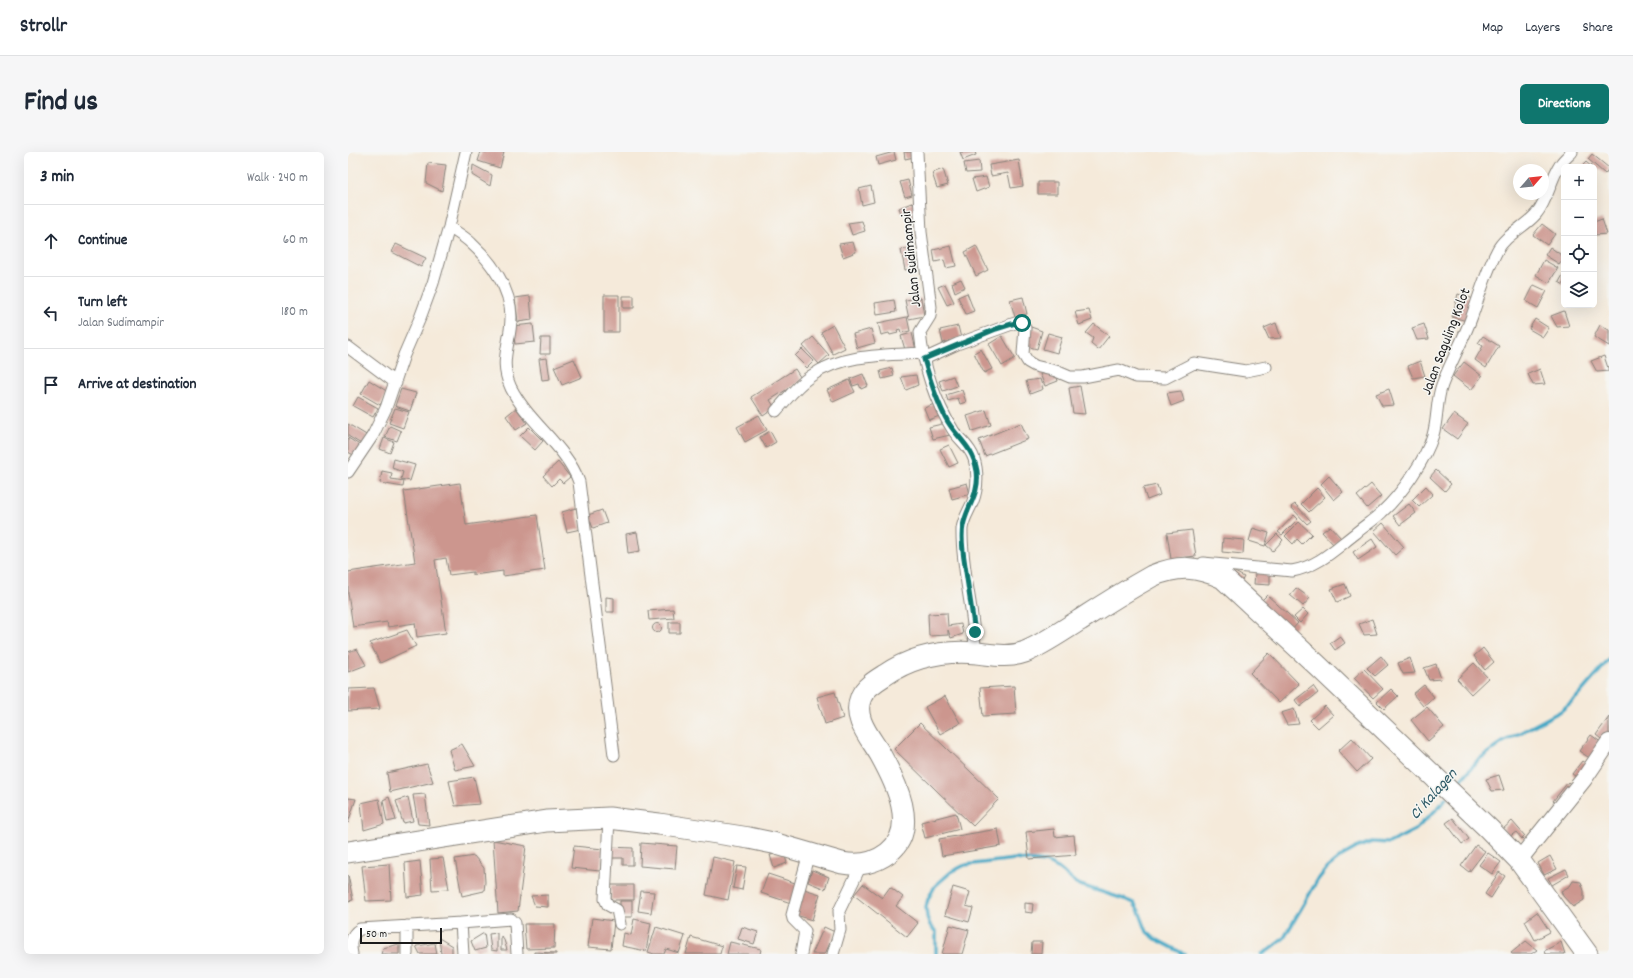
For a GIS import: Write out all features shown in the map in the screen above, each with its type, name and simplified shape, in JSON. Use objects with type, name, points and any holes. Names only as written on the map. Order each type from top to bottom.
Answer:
[{"type":"highway","points":[[348,852],[548,821],[609,818],[749,838],[854,865],[875,860],[894,848],[901,837],[904,819],[896,788],[890,773],[861,721],[858,707],[864,691],[890,671],[922,656],[936,654],[975,653],[1011,656],[1024,652],[1045,642],[1152,576],[1168,570],[1184,568],[1208,572],[1223,578],[1316,664],[1519,860],[1587,954]]},
{"type":"street","points":[[348,472],[373,435],[386,408],[396,383],[404,355],[433,283],[449,227],[466,152]]},
{"type":"street","name":"Jalan Sudimampir","points":[[917,152],[921,232],[931,307],[930,316],[920,332],[923,356],[933,388],[947,420],[954,432],[969,448],[974,458],[977,471],[977,483],[974,499],[962,527],[963,551],[975,632],[975,653]]},
{"type":"street","name":"Jalan Saguling Kolot","points":[[1168,570],[1175,566],[1203,563],[1292,571],[1303,569],[1324,559],[1382,512],[1408,482],[1418,467],[1432,437],[1436,421],[1437,404],[1442,385],[1472,317],[1481,288],[1498,249],[1510,236],[1525,225],[1537,213],[1546,198],[1560,166],[1572,152]]},
{"type":"street","points":[[449,227],[479,250],[504,286],[511,316],[504,362],[507,379],[520,403],[569,462],[579,482],[614,755]]},
{"type":"street","points":[[776,411],[810,376],[825,367],[849,360],[883,355],[923,356],[1015,323],[1022,323],[1025,328],[1023,354],[1028,362],[1035,366],[1056,371],[1070,377],[1119,370],[1136,377],[1165,378],[1194,363],[1246,371],[1266,367]]},
{"type":"street","points":[[348,347],[396,383]]},
{"type":"street","points":[[1519,860],[1584,779],[1609,742]]},
{"type":"street","points":[[609,818],[605,899],[608,905],[617,910],[620,924]]},
{"type":"street","points":[[801,954],[805,931],[793,919],[792,915],[809,853]]},
{"type":"street","points":[[833,954],[840,930],[838,911],[862,863]]},
{"type":"street","points":[[352,954],[351,938],[354,932],[360,929],[513,920],[515,923],[517,954]]},
{"type":"street","points":[[461,923],[463,954]]},
{"type":"street","points":[[406,926],[407,954]]},
{"type":"building","points":[[481,152],[504,152],[500,168],[478,161]]},
{"type":"building","points":[[894,152],[896,160],[878,165],[876,157]]},
{"type":"building","points":[[904,152],[913,152],[914,157],[905,159]]},
{"type":"building","points":[[960,152],[975,152],[976,155],[963,160]]},
{"type":"building","points":[[1592,154],[1609,168],[1605,174],[1597,167],[1597,164],[1594,164],[1588,159]]},
{"type":"building","points":[[1019,160],[1023,186],[1011,188],[1008,173],[991,176],[989,165]]},
{"type":"building","points":[[979,161],[980,172],[966,173],[964,163]]},
{"type":"building","points":[[428,163],[446,165],[442,191],[426,183]]},
{"type":"building","points":[[473,165],[492,175],[490,186],[472,175]]},
{"type":"building","points":[[943,169],[948,185],[937,188],[932,173]]},
{"type":"building","points":[[986,177],[989,187],[976,192],[972,179]]},
{"type":"building","points":[[908,180],[912,195],[905,197],[900,182]]},
{"type":"building","points":[[1038,182],[1057,182],[1057,194],[1038,194]]},
{"type":"building","points":[[871,186],[874,202],[862,205],[859,189]]},
{"type":"building","points":[[914,202],[918,220],[910,222],[907,212],[901,213],[899,208]]},
{"type":"building","points":[[1602,219],[1607,234],[1597,235],[1597,221]]},
{"type":"building","points":[[862,221],[865,231],[852,235],[848,223]]},
{"type":"building","points":[[1542,224],[1555,234],[1547,245],[1533,235]]},
{"type":"building","points":[[853,242],[856,252],[843,257],[839,244]]},
{"type":"building","points":[[396,244],[426,258],[421,267],[392,252]]},
{"type":"building","points":[[951,246],[956,266],[946,268],[944,260],[935,262],[933,250]]},
{"type":"building","points":[[976,246],[988,270],[976,276],[965,252]]},
{"type":"building","points":[[1550,247],[1561,255],[1561,261],[1559,264],[1545,255]]},
{"type":"building","points":[[911,248],[915,268],[905,270],[901,250]]},
{"type":"building","points":[[1544,260],[1558,268],[1549,283],[1536,275]]},
{"type":"building","points":[[961,279],[965,287],[955,292],[952,283]]},
{"type":"building","points":[[945,284],[954,302],[947,305],[938,287]]},
{"type":"building","points":[[1534,285],[1547,291],[1538,308],[1526,301]]},
{"type":"building","points":[[967,293],[974,311],[966,314],[958,297]]},
{"type":"building","points":[[1458,294],[1474,299],[1467,321],[1452,317]]},
{"type":"building","points":[[604,295],[619,295],[619,332],[604,332]]},
{"type":"building","points":[[530,296],[532,320],[518,322],[515,298]]},
{"type":"building","points":[[623,296],[634,296],[634,308],[623,308]]},
{"type":"building","points":[[1023,297],[1027,314],[1015,317],[1010,300]]},
{"type":"building","points":[[921,298],[924,316],[909,319],[905,300]]},
{"type":"building","points":[[894,300],[896,312],[877,315],[875,303]]},
{"type":"building","points":[[1089,310],[1092,320],[1079,325],[1075,312]]},
{"type":"building","points":[[1564,311],[1569,326],[1557,327],[1551,316]]},
{"type":"building","points":[[907,317],[910,331],[901,333],[900,329],[897,330],[898,333],[881,335],[878,323]]},
{"type":"building","points":[[1535,319],[1549,328],[1543,337],[1529,329]]},
{"type":"building","points":[[1276,323],[1281,338],[1269,339],[1264,328]]},
{"type":"building","points":[[533,324],[535,342],[515,344],[513,326]]},
{"type":"building","points":[[1094,324],[1109,336],[1098,350],[1091,344],[1093,338],[1086,333]]},
{"type":"building","points":[[1424,324],[1429,339],[1417,340],[1412,328]]},
{"type":"building","points":[[833,325],[845,348],[833,354],[821,332]]},
{"type":"building","points":[[1600,325],[1609,330],[1609,346],[1594,337]]},
{"type":"building","points":[[958,326],[961,338],[943,343],[940,330]]},
{"type":"building","points":[[1031,327],[1042,331],[1037,349],[1026,346]]},
{"type":"building","points":[[871,329],[875,343],[857,348],[853,334]]},
{"type":"building","points":[[912,333],[916,350],[906,353],[901,336]]},
{"type":"building","points":[[1048,333],[1062,337],[1057,353],[1043,349]]},
{"type":"building","points":[[1002,336],[1015,358],[1002,366],[989,344]]},
{"type":"building","points":[[1483,336],[1499,346],[1486,368],[1475,360],[1483,346],[1478,343]]},
{"type":"building","points":[[813,337],[829,355],[819,364],[803,346]]},
{"type":"building","points":[[541,338],[550,338],[550,354],[540,354]]},
{"type":"building","points":[[802,349],[814,361],[807,368],[795,356]]},
{"type":"building","points":[[981,349],[992,369],[984,373],[974,353]]},
{"type":"building","points":[[1604,356],[1609,371],[1597,372],[1591,361]]},
{"type":"building","points":[[547,358],[550,379],[542,380],[539,359]]},
{"type":"building","points":[[574,359],[582,377],[562,385],[554,367]]},
{"type":"building","points":[[1420,361],[1425,376],[1413,378],[1408,366]]},
{"type":"building","points":[[1464,362],[1482,376],[1471,390],[1453,376]]},
{"type":"building","points":[[892,368],[894,376],[882,379],[880,371]]},
{"type":"building","points":[[795,369],[802,380],[770,400],[775,408],[763,416],[751,397]]},
{"type":"building","points":[[1540,369],[1545,384],[1533,385],[1528,374]]},
{"type":"building","points":[[1055,371],[1058,381],[1045,386],[1040,374]]},
{"type":"building","points":[[863,374],[868,386],[861,389],[859,384],[853,386],[850,379]]},
{"type":"building","points":[[916,375],[918,385],[906,390],[901,377]]},
{"type":"building","points":[[953,376],[957,386],[943,391],[939,381]]},
{"type":"building","points":[[1040,379],[1043,389],[1030,394],[1026,381]]},
{"type":"building","points":[[369,380],[388,392],[380,405],[361,394]]},
{"type":"building","points":[[849,380],[855,392],[833,402],[827,390]]},
{"type":"building","points":[[1080,386],[1085,414],[1073,413],[1069,388]]},
{"type":"building","points":[[401,389],[416,393],[410,411],[395,406]]},
{"type":"building","points":[[1389,389],[1394,405],[1382,406],[1376,394]]},
{"type":"building","points":[[962,390],[966,402],[960,404],[958,398],[948,401],[946,395]]},
{"type":"building","points":[[1181,391],[1184,401],[1171,406],[1167,393]]},
{"type":"building","points":[[358,397],[378,408],[373,417],[353,406]]},
{"type":"building","points":[[937,403],[942,415],[929,420],[924,408]]},
{"type":"building","points":[[395,408],[409,412],[403,428],[389,423]]},
{"type":"building","points":[[516,408],[527,423],[516,430],[506,416]]},
{"type":"building","points":[[986,410],[991,425],[972,431],[967,416]]},
{"type":"building","points":[[1454,414],[1468,424],[1457,439],[1443,429]]},
{"type":"building","points":[[759,415],[767,430],[745,442],[737,427]]},
{"type":"building","points":[[946,423],[950,435],[933,439],[929,427]]},
{"type":"building","points":[[1021,423],[1028,439],[985,456],[979,440]]},
{"type":"building","points":[[348,424],[368,436],[363,445],[348,436]]},
{"type":"building","points":[[390,426],[401,431],[397,441],[385,437]]},
{"type":"building","points":[[529,427],[543,441],[535,450],[520,436]]},
{"type":"building","points":[[770,431],[776,442],[766,448],[760,437]]},
{"type":"building","points":[[348,438],[363,447],[357,457],[348,452]]},
{"type":"building","points":[[384,438],[394,442],[390,453],[380,449]]},
{"type":"building","points":[[949,445],[958,463],[949,467],[940,449]]},
{"type":"building","points":[[394,459],[415,465],[410,481],[401,479],[403,472],[392,468]]},
{"type":"building","points":[[558,462],[570,477],[563,483],[559,479],[552,486],[543,476]]},
{"type":"building","points":[[1436,470],[1451,484],[1445,491],[1430,477]]},
{"type":"building","points":[[382,471],[392,473],[391,479],[404,481],[403,487],[380,483]]},
{"type":"building","points":[[1329,476],[1343,492],[1334,500],[1321,484]]},
{"type":"building","points":[[460,483],[466,525],[537,515],[545,570],[503,576],[503,571],[473,575],[473,572],[449,575],[446,558],[435,560],[446,633],[417,637],[415,623],[388,627],[387,622],[353,627],[348,593],[348,572],[415,562],[404,491]]},
{"type":"building","points":[[967,483],[970,494],[952,499],[949,488]]},
{"type":"building","points":[[1371,484],[1381,496],[1367,508],[1357,496]]},
{"type":"building","points":[[1157,485],[1160,495],[1147,500],[1143,488]]},
{"type":"building","points":[[1426,486],[1433,494],[1419,507],[1412,500]]},
{"type":"building","points":[[1317,488],[1325,497],[1309,512],[1301,504]]},
{"type":"building","points":[[1295,504],[1311,521],[1307,524],[1291,507]]},
{"type":"building","points":[[1409,504],[1416,513],[1400,525],[1393,516]]},
{"type":"building","points":[[576,508],[581,529],[567,532],[562,512]]},
{"type":"building","points":[[602,510],[607,523],[593,528],[588,515]]},
{"type":"building","points":[[1294,515],[1298,519],[1282,535],[1278,532]]},
{"type":"building","points":[[1299,522],[1312,534],[1302,544],[1297,539],[1293,544],[1285,536]]},
{"type":"building","points":[[1383,523],[1404,547],[1395,555],[1374,531]]},
{"type":"building","points":[[1330,526],[1341,538],[1334,545],[1322,532]]},
{"type":"building","points":[[1253,528],[1269,533],[1265,546],[1249,541]]},
{"type":"building","points":[[1192,530],[1196,556],[1171,559],[1167,533]]},
{"type":"building","points":[[637,532],[640,551],[628,553],[626,534]]},
{"type":"building","points":[[1277,534],[1283,540],[1273,551],[1266,545]]},
{"type":"building","points":[[1223,538],[1244,540],[1243,554],[1222,552]]},
{"type":"building","points":[[1372,539],[1377,547],[1358,560],[1353,552]]},
{"type":"building","points":[[1224,566],[1244,577],[1240,584]]},
{"type":"building","points":[[1255,573],[1270,573],[1270,585],[1254,584]]},
{"type":"building","points":[[1345,584],[1350,596],[1337,602],[1331,589]]},
{"type":"building","points":[[1296,588],[1310,598],[1303,606],[1290,595]]},
{"type":"building","points":[[1267,595],[1298,623],[1290,632],[1259,603]]},
{"type":"building","points":[[606,597],[614,598],[614,612],[606,612]]},
{"type":"building","points":[[673,609],[674,618],[649,620],[648,611]]},
{"type":"building","points":[[1303,609],[1308,614],[1300,623],[1294,617]]},
{"type":"building","points":[[947,613],[948,626],[961,624],[963,634],[951,638],[948,630],[948,635],[929,636],[928,614]]},
{"type":"building","points":[[1372,619],[1377,634],[1364,635],[1359,624]]},
{"type":"building","points":[[669,622],[680,622],[680,633],[669,633]]},
{"type":"building","points":[[657,623],[662,628],[657,633],[652,628]]},
{"type":"building","points":[[407,630],[416,646],[380,663],[370,643]]},
{"type":"building","points":[[1340,636],[1345,643],[1335,650],[1330,643]]},
{"type":"building","points":[[1483,648],[1494,662],[1485,670],[1474,656]]},
{"type":"building","points":[[357,649],[366,665],[348,672],[348,652]]},
{"type":"building","points":[[1269,653],[1299,684],[1279,703],[1250,673]]},
{"type":"building","points":[[1381,656],[1388,665],[1375,676],[1367,668]]},
{"type":"building","points":[[1410,658],[1415,673],[1403,674],[1398,663]]},
{"type":"building","points":[[1474,663],[1488,678],[1471,694],[1457,679]]},
{"type":"building","points":[[1436,664],[1441,679],[1429,680],[1424,668]]},
{"type":"building","points":[[1364,669],[1383,689],[1373,698],[1354,678]]},
{"type":"building","points":[[1424,685],[1434,697],[1423,706],[1413,694]]},
{"type":"building","points":[[1014,686],[1016,714],[983,716],[980,688]]},
{"type":"building","points":[[1313,686],[1318,693],[1300,707],[1295,700]]},
{"type":"building","points":[[374,688],[380,709],[348,711],[348,689]]},
{"type":"building","points":[[1391,689],[1398,696],[1384,709],[1377,702]]},
{"type":"building","points":[[835,692],[843,718],[825,724],[817,697]]},
{"type":"building","points":[[945,696],[960,723],[940,734],[925,707]]},
{"type":"building","points":[[1325,706],[1333,715],[1318,728],[1310,720]]},
{"type":"building","points":[[1427,707],[1444,727],[1428,741],[1411,720]]},
{"type":"building","points":[[1294,709],[1299,724],[1287,725],[1281,713]]},
{"type":"building","points":[[1609,717],[1609,736],[1605,742],[1596,735]]},
{"type":"building","points":[[920,723],[999,799],[973,826],[894,749]]},
{"type":"building","points":[[1591,735],[1602,743],[1591,759],[1579,751]]},
{"type":"building","points":[[1352,738],[1371,759],[1357,772],[1338,751]]},
{"type":"building","points":[[462,744],[475,766],[455,770],[449,750]]},
{"type":"building","points":[[1582,761],[1588,765],[1578,778],[1572,774]]},
{"type":"building","points":[[427,764],[433,782],[390,792],[387,773]]},
{"type":"building","points":[[1499,775],[1504,790],[1492,791],[1486,779]]},
{"type":"building","points":[[474,777],[480,804],[455,806],[449,781]]},
{"type":"building","points":[[1568,782],[1573,786],[1558,805],[1553,801]]},
{"type":"building","points":[[425,794],[429,825],[418,824],[413,795]]},
{"type":"building","points":[[389,797],[396,820],[387,822],[383,800]]},
{"type":"building","points":[[408,797],[413,821],[403,823],[396,801]]},
{"type":"building","points":[[348,798],[356,799],[348,823]]},
{"type":"building","points":[[379,799],[384,824],[364,830],[361,803]]},
{"type":"building","points":[[956,813],[960,829],[925,838],[921,822]]},
{"type":"building","points":[[1453,818],[1469,839],[1462,844],[1446,823]]},
{"type":"building","points":[[1512,821],[1525,836],[1522,839],[1516,832],[1509,837],[1503,829]]},
{"type":"building","points":[[998,829],[1001,846],[942,856],[939,839]]},
{"type":"building","points":[[1054,829],[1055,837],[1074,835],[1076,855],[1029,859],[1026,832]]},
{"type":"building","points":[[493,840],[526,846],[518,911],[498,913]]},
{"type":"building","points":[[641,843],[677,846],[675,869],[640,866]]},
{"type":"building","points":[[1476,845],[1485,851],[1469,872],[1461,866]]},
{"type":"building","points":[[574,846],[603,849],[600,871],[571,868]]},
{"type":"building","points":[[609,847],[633,848],[633,865],[623,865],[623,858],[609,858]]},
{"type":"building","points":[[784,853],[787,863],[774,868],[770,855]]},
{"type":"building","points":[[1488,853],[1501,862],[1492,874],[1479,865]]},
{"type":"building","points":[[474,856],[484,868],[484,891],[462,896],[455,859]]},
{"type":"building","points":[[1550,856],[1557,869],[1544,875],[1538,863]]},
{"type":"building","points":[[713,857],[735,862],[728,900],[706,895]]},
{"type":"building","points":[[443,858],[449,889],[432,890],[430,859]]},
{"type":"building","points":[[420,861],[423,895],[407,897],[405,863]]},
{"type":"building","points":[[389,864],[391,900],[366,901],[362,866]]},
{"type":"building","points":[[737,866],[746,867],[742,890],[733,888]]},
{"type":"building","points":[[1566,869],[1569,875],[1552,885],[1548,878]]},
{"type":"building","points":[[812,870],[829,877],[825,889],[808,882]]},
{"type":"building","points":[[1499,872],[1505,876],[1491,898],[1485,894]]},
{"type":"building","points":[[768,874],[798,884],[791,903],[761,893]]},
{"type":"building","points":[[348,875],[353,900],[348,901]]},
{"type":"building","points":[[1573,881],[1581,882],[1584,891],[1584,900],[1573,907],[1563,896],[1561,891],[1570,886]]},
{"type":"building","points":[[863,884],[882,898],[890,887],[903,897],[896,906],[918,923],[907,937],[854,895]]},
{"type":"building","points":[[611,885],[634,885],[634,900],[611,900]]},
{"type":"building","points":[[953,887],[970,892],[966,906],[973,908],[969,922],[945,915]]},
{"type":"building","points":[[804,889],[820,894],[812,920],[796,915]]},
{"type":"building","points":[[641,891],[654,892],[651,913],[638,911]]},
{"type":"building","points":[[548,895],[548,907],[535,906],[531,896]]},
{"type":"building","points":[[620,901],[632,901],[632,917],[620,917]]},
{"type":"building","points":[[1025,903],[1033,904],[1032,913],[1025,912]]},
{"type":"building","points":[[1537,912],[1550,932],[1535,940],[1525,921]]},
{"type":"building","points":[[592,918],[614,921],[611,949],[588,947]]},
{"type":"building","points":[[634,919],[651,923],[646,951],[622,946],[624,933],[631,935]]},
{"type":"building","points":[[524,924],[555,924],[554,948],[526,949]]},
{"type":"building","points":[[950,925],[969,930],[962,954],[942,954]]},
{"type":"building","points":[[656,927],[685,936],[679,953],[666,949],[664,954],[654,954],[648,952]]},
{"type":"building","points":[[742,927],[758,932],[754,944],[738,939]]},
{"type":"building","points":[[824,927],[835,932],[825,954],[812,954]]},
{"type":"building","points":[[484,933],[486,948],[475,951],[471,941]]},
{"type":"building","points":[[497,933],[497,951],[491,950],[489,934]]},
{"type":"building","points":[[501,936],[504,940],[507,950],[501,950]]},
{"type":"building","points":[[691,937],[722,946],[720,954],[686,954]]},
{"type":"building","points":[[439,938],[452,946],[452,954],[441,954]]},
{"type":"building","points":[[1526,941],[1537,950],[1531,954],[1511,953]]},
{"type":"building","points":[[730,942],[761,949],[760,954],[727,954]]},
{"type":"building","points":[[1032,942],[1042,942],[1041,954],[1031,954]]},
{"type":"building","points":[[1561,942],[1565,954],[1545,954],[1544,951]]},
{"type":"building","points":[[435,943],[437,954],[420,954],[416,946]]},
{"type":"building","points":[[399,944],[399,954],[381,954],[383,948]]},
{"type":"building","points":[[534,952],[556,953],[556,954],[534,954]]},
{"type":"waterway","name":"Ci Kalagen","points":[[1455,787],[1478,760],[1503,742],[1561,711],[1577,697],[1609,660]]},
{"type":"waterway","name":"Ci Kalagen","points":[[1262,954],[1284,938],[1317,881],[1327,868],[1342,856],[1358,847],[1372,842],[1389,843],[1415,830],[1439,807],[1446,798]]},
{"type":"waterway","name":"Ci Kalagen","points":[[936,954],[936,932],[930,925],[926,907],[928,899],[935,886],[951,872],[965,865],[1015,859],[1045,862],[1058,868],[1077,884],[1134,903],[1139,911],[1147,932],[1154,938],[1184,954]]},
{"type":"route","points":[[975,632],[963,551],[962,527],[974,499],[977,483],[977,471],[974,458],[969,448],[954,432],[947,420],[944,410],[933,388],[924,359],[996,329],[1015,323],[1022,323]]}]
